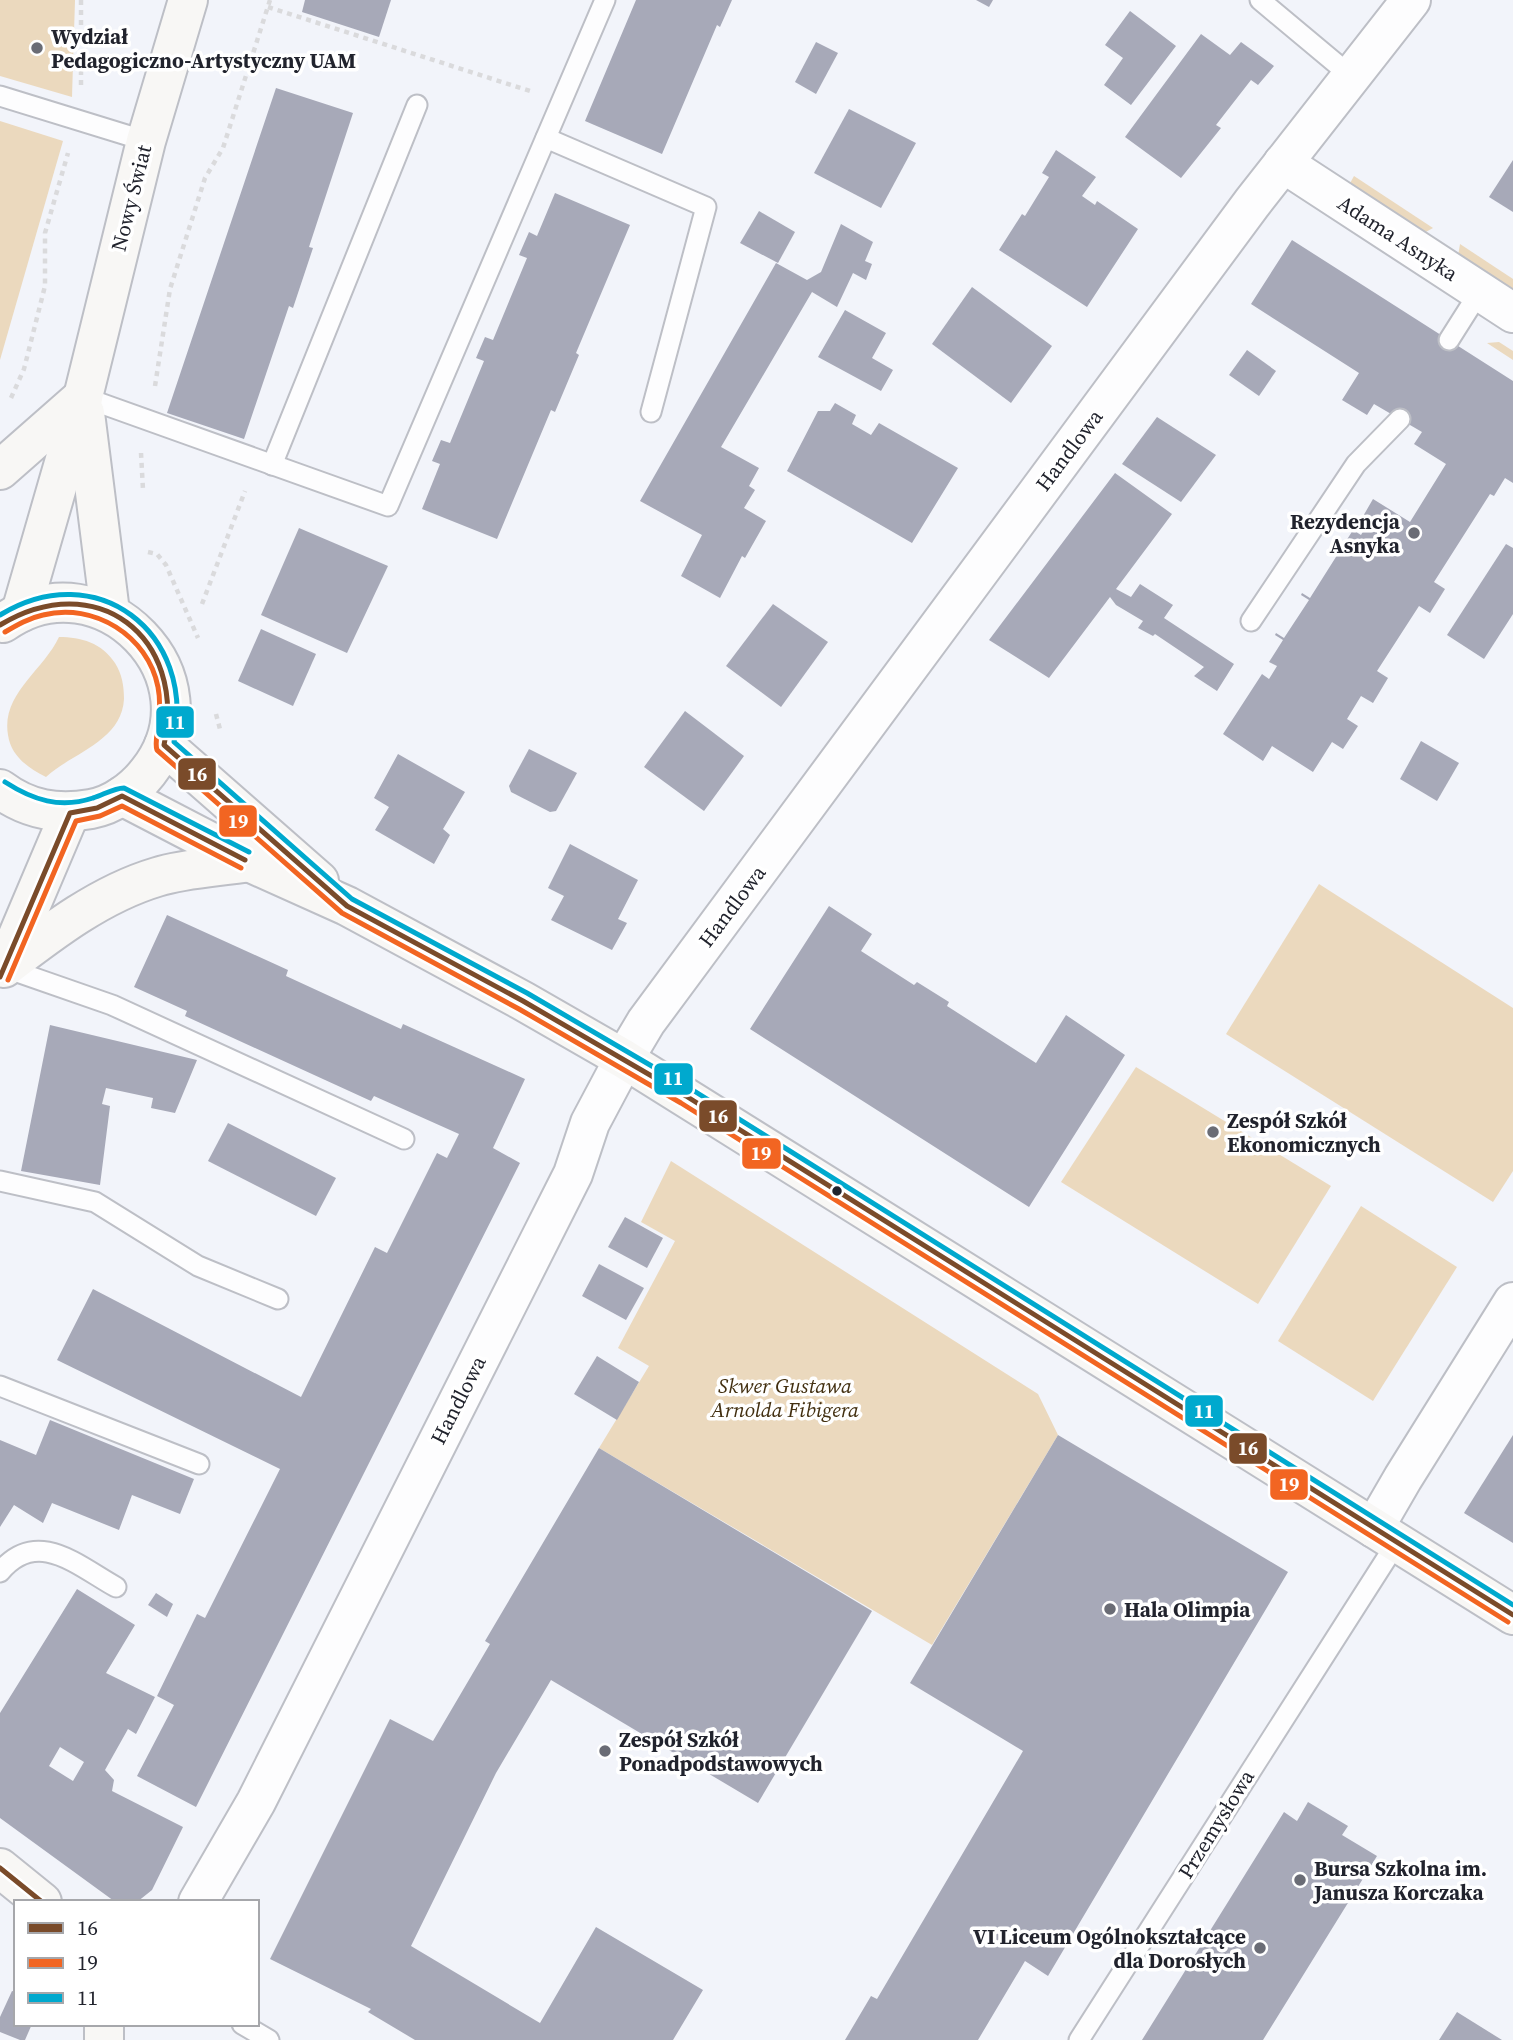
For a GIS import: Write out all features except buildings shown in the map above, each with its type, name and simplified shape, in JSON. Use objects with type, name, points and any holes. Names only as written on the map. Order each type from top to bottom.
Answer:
[{"type":"street","name":"Nowy Świat","points":[[11,619],[83,397],[146,141],[188,0]]},
{"type":"street","name":"Handlowa","points":[[199,1900],[256,1802],[573,1174],[590,1123],[624,1059],[680,976],[1283,163],[1411,0]]},
{"type":"street","name":"Adama Asnyka","points":[[1283,163],[1513,313]]},
{"type":"street","name":"Nowy Świat","points":[[83,397],[110,612]]},
{"type":"street","points":[[0,470],[83,397]]},
{"type":"street","points":[[0,789],[14,800],[41,810],[70,813],[97,808],[122,796],[140,782],[154,765],[164,745],[170,720],[169,694],[163,668],[150,645],[132,627],[110,612],[89,605],[65,602],[43,604],[11,619]]},
{"type":"street","points":[[164,745],[347,906]]},
{"type":"street","points":[[122,796],[249,862],[347,906],[624,1059],[1513,1615]]},
{"type":"street","points":[[1,970],[70,813]]},
{"type":"street","points":[[1,970],[91,906],[135,886],[158,877],[249,862]]},
{"type":"street","points":[[1386,1535],[1403,1478],[1513,1302]]},
{"type":"street","points":[[0,1868],[40,1900]]},
{"type":"lane","points":[[83,397],[388,506],[605,0]]},
{"type":"lane","points":[[1260,0],[1351,76]]},
{"type":"lane","points":[[0,96],[146,141]]},
{"type":"lane","points":[[265,462],[417,104]]},
{"type":"lane","points":[[546,138],[706,207],[651,412]]},
{"type":"lane","points":[[1449,340],[1480,292]]},
{"type":"lane","points":[[1251,621],[1356,464],[1400,419]]},
{"type":"lane","points":[[1,970],[112,1005],[404,1139]]},
{"type":"lane","points":[[0,1181],[95,1202],[198,1266],[278,1299]]},
{"type":"lane","points":[[0,1386],[199,1464]]},
{"type":"lane","name":"Przemysłowa","points":[[1079,2040],[1354,1608],[1386,1535]]},
{"type":"lane","points":[[0,1572],[8,1562],[23,1553],[40,1550],[54,1552],[116,1587]]},
{"type":"lane","points":[[245,2026],[269,2040]]},
{"type":"path","points":[[7,405],[24,369],[45,286],[46,233],[81,103],[81,0]]},
{"type":"path","points":[[143,493],[140,457],[150,421],[170,289],[205,178],[223,148],[270,0]]},
{"type":"path","points":[[268,7],[562,101]]},
{"type":"path","points":[[202,604],[265,462]]},
{"type":"path","points":[[147,540],[148,552]]},
{"type":"green space","name":"Wydział Pedagogiczno-Artystyczny UAM","points":[[0,0],[75,0],[72,97],[0,76]]},
{"type":"green space","points":[[0,121],[63,141],[0,360]]},
{"type":"green space","points":[[1354,176],[1433,228],[1424,233],[1349,185]]},
{"type":"green space","points":[[1460,244],[1513,279],[1513,292],[1458,256]]},
{"type":"green space","points":[[1499,342],[1513,351],[1513,360],[1487,343]]},
{"type":"green space","points":[[59,637],[83,640],[104,650],[119,671],[124,699],[115,726],[105,736],[46,777],[27,765],[13,749],[8,735],[8,720],[17,695]]},
{"type":"green space","points":[[1319,884],[1513,1008],[1513,1171],[1493,1202],[1226,1034]]},
{"type":"green space","points":[[1136,1067],[1331,1186],[1258,1304],[1061,1182]]},
{"type":"green space","name":"Skwer Gustawa Arnolda Fibigera","points":[[671,1161],[1038,1394],[1058,1435],[932,1645],[599,1448],[649,1366],[618,1348],[675,1241],[641,1222]]},
{"type":"green space","points":[[1361,1206],[1457,1267],[1373,1401],[1278,1341]]},
{"type":"transit line","name":"11","points":[[0,615],[36,599],[71,594],[103,600],[131,615],[154,638],[170,667],[177,703],[174,742],[352,899],[527,993],[691,1089],[1513,1605]]},
{"type":"transit line","name":"16","points":[[0,625],[36,609],[69,604],[100,609],[127,622],[148,644],[162,672],[167,706],[164,745],[347,906],[523,1001],[686,1096],[1513,1615]]},
{"type":"transit line","name":"19","points":[[5,632],[33,618],[62,612],[81,614],[116,627],[131,638],[152,669],[159,699],[157,750],[342,913],[519,1009],[681,1103],[1508,1622]]},
{"type":"transit line","name":"11","points":[[5,782],[36,798],[58,803],[81,801],[124,788],[249,852]]},
{"type":"transit line","name":"16","points":[[0,977],[70,813],[97,808],[122,796],[245,860]]},
{"type":"transit line","name":"19","points":[[8,980],[76,821],[100,816],[122,806],[241,868]]},
{"type":"transit line","name":"16","points":[[0,1868],[40,1900]]},
{"type":"place","name":"Wydział Pedagogiczno-Artystyczny UAM","points":[[37,48]]},
{"type":"place","name":"Rezydencja Asnyka","points":[[1414,533]]},
{"type":"place","name":"Zespół Szkół Ekonomicznych","points":[[1213,1132]]},
{"type":"place","name":"Hala Olimpia","points":[[1110,1609]]},
{"type":"place","name":"Zespół Szkół Ponadpodstawowych","points":[[605,1751]]},
{"type":"place","name":"Bursa Szkolna im. Janusza Korczaka","points":[[1300,1880]]},
{"type":"place","name":"VI Liceum Ogólnokształcące dla Dorosłych","points":[[1260,1948]]}]
